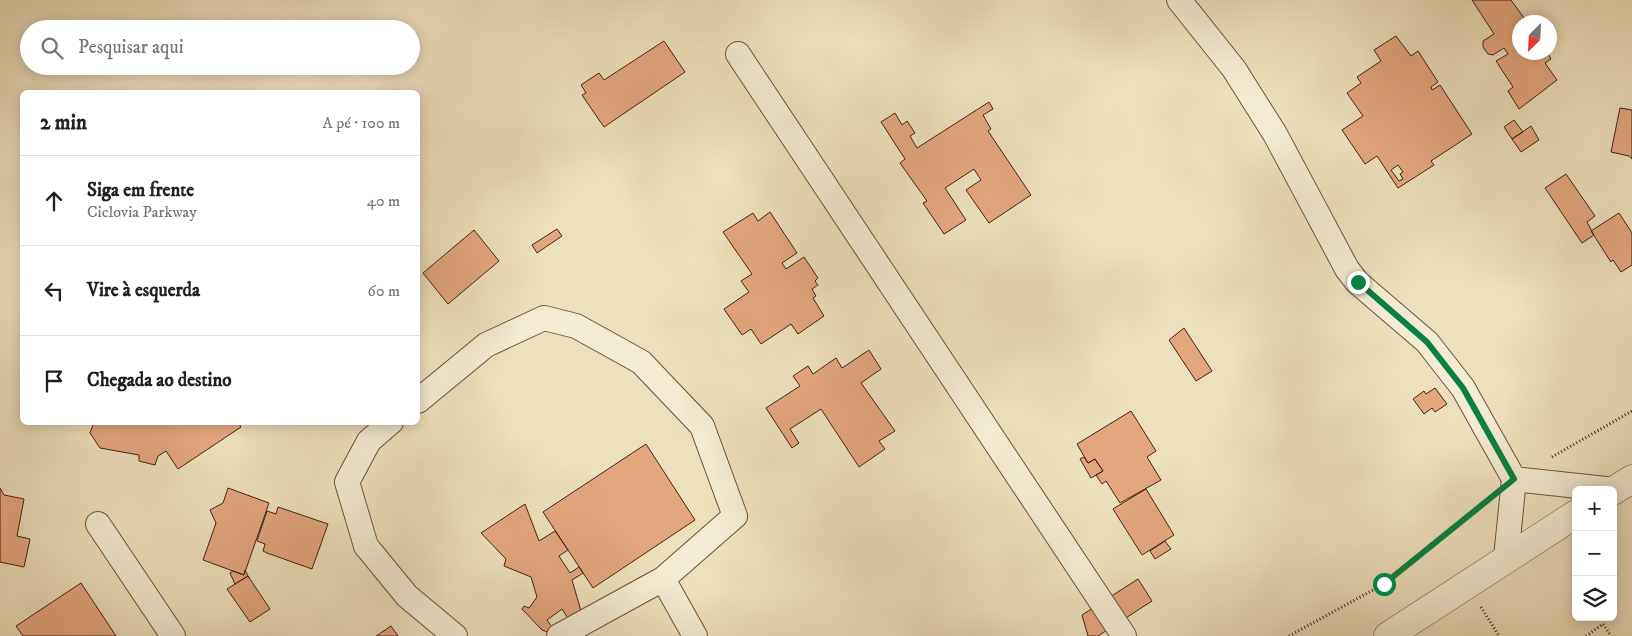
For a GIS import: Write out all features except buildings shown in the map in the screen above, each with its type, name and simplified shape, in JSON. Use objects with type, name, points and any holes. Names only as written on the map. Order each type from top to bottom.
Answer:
[{"type":"street","points":[[1179,0],[1234,69],[1275,134],[1347,269],[1358,282],[1427,342],[1463,388],[1514,479],[1506,558]]},
{"type":"street","points":[[738,54],[1124,636]]},
{"type":"street","points":[[420,399],[486,345],[544,318],[576,326],[641,362],[702,426],[736,516],[663,579],[559,636]]},
{"type":"street","points":[[388,425],[369,441],[347,482],[366,546],[407,596],[455,636]]},
{"type":"street","points":[[1514,479],[1620,486]]},
{"type":"street","points":[[1388,636],[1572,517]]},
{"type":"street","points":[[98,524],[173,636]]},
{"type":"street","points":[[663,579],[695,636]]},
{"type":"path","points":[[1289,636],[1384,584],[1514,479],[1632,411]]},
{"type":"path","points":[[1467,584],[1499,636]]},
{"type":"path","points":[[1586,636],[1603,624],[1611,636]]},
{"type":"route","points":[[1358,282],[1427,342],[1463,388],[1514,479],[1384,584]]}]
